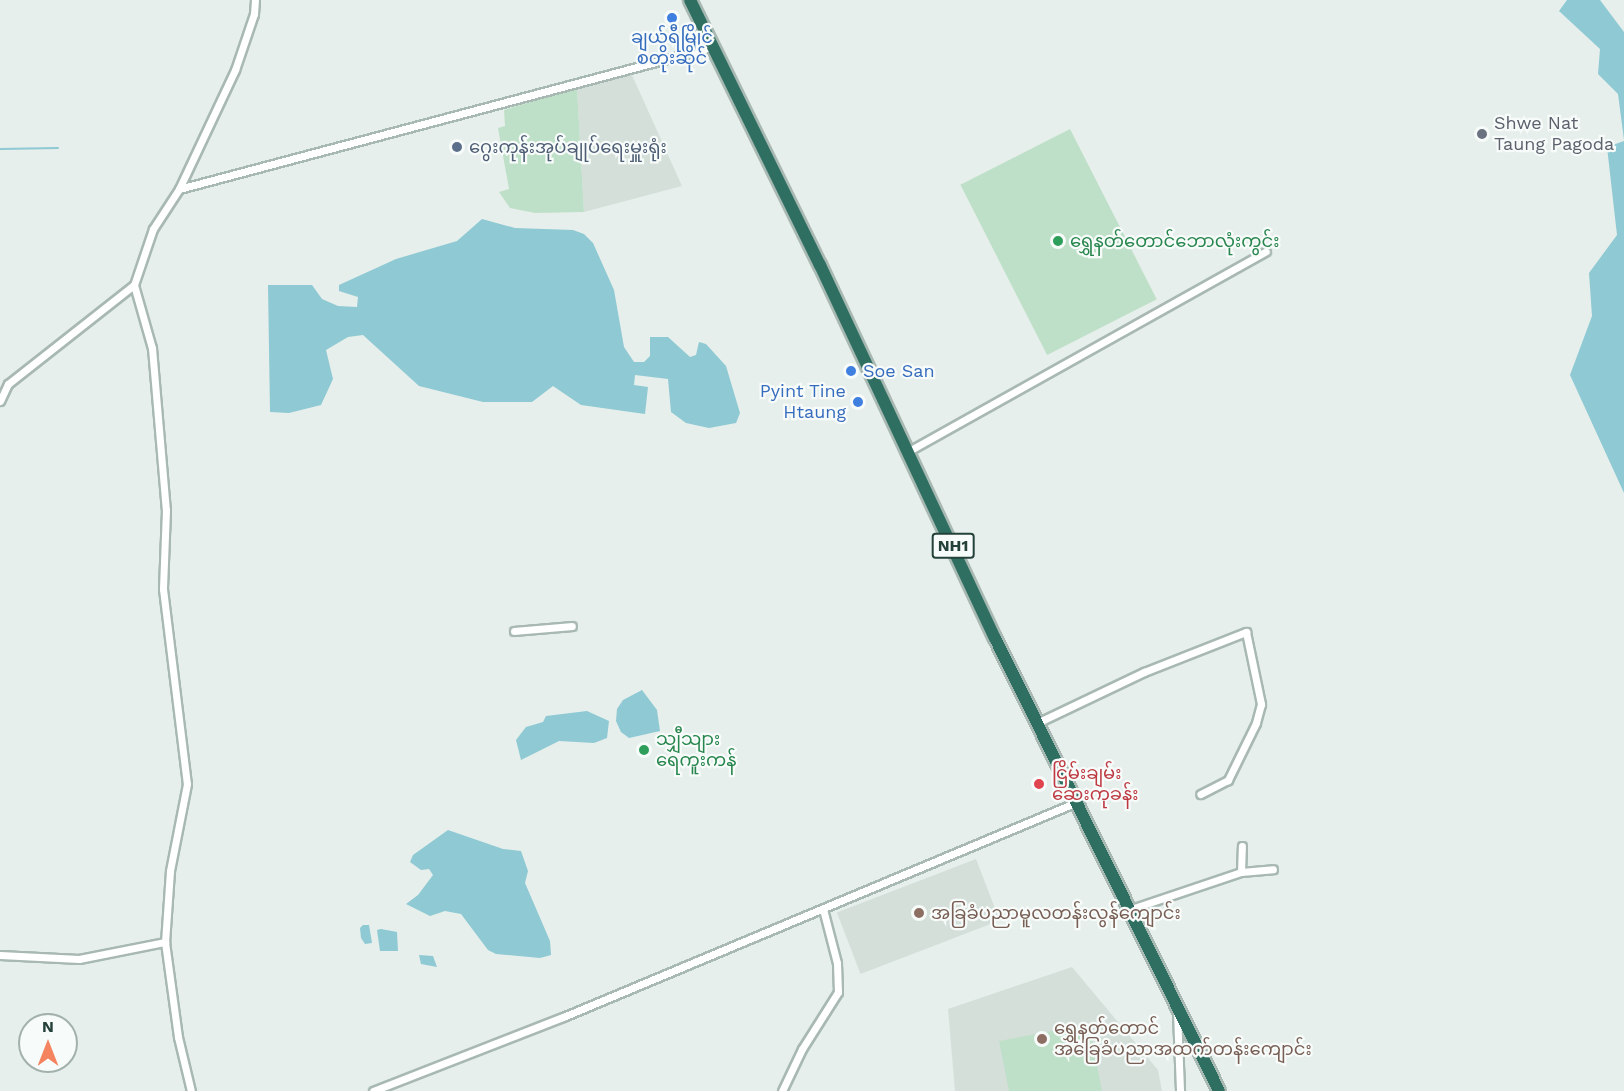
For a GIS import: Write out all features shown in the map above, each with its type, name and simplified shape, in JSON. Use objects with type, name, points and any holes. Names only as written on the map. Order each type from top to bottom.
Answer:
[{"type":"highway","name":"NH1","points":[[690,0],[1037,723],[1220,1091]]},
{"type":"street","points":[[0,401],[4,384],[134,285],[153,229],[179,189],[235,70],[254,14],[255,0]]},
{"type":"street","points":[[179,189],[712,47]]},
{"type":"street","points":[[907,452],[1266,251]]},
{"type":"street","points":[[134,285],[152,348],[166,510],[164,589],[187,784],[170,871],[165,942],[178,1037],[191,1091]]},
{"type":"street","points":[[514,631],[572,626]]},
{"type":"street","points":[[1037,723],[1144,672],[1246,632],[1261,704],[1256,723],[1228,780],[1220,787],[1200,794]]},
{"type":"street","points":[[373,1091],[823,909],[1077,802]]},
{"type":"street","points":[[1241,872],[1242,846]]},
{"type":"street","points":[[1131,909],[1241,872],[1274,869]]},
{"type":"street","points":[[782,1091],[802,1049],[838,992],[837,963],[823,909]]},
{"type":"street","points":[[0,955],[79,960],[165,942]]},
{"type":"street","points":[[1176,1003],[1180,1091]]},
{"type":"shaded area","points":[[632,75],[682,186],[584,212],[577,88]]},
{"type":"shaded area","points":[[976,859],[1000,921],[861,974],[837,912]]},
{"type":"shaded area","name":"ရွှေနတ်တောင် အခြေခံပညာအထက်တန်းကျောင်း","points":[[1072,967],[1158,1070],[1162,1091],[955,1091],[948,1009]]},
{"type":"green space","points":[[577,88],[584,212],[535,213],[510,208],[499,192],[509,189],[498,128],[505,126],[504,110]]},
{"type":"green space","name":"ရွှေနတ်တောင်ဘောလုံးကွင်း","points":[[1070,129],[1157,299],[1047,355],[960,185]]},
{"type":"green space","points":[[1089,1024],[1102,1091],[1009,1091],[999,1041]]},
{"type":"water","points":[[1567,0],[1600,0],[1624,32],[1624,140],[1618,94],[1598,74],[1600,49],[1559,11]]},
{"type":"water","points":[[1624,141],[1624,493],[1570,375],[1592,316],[1589,273],[1617,235],[1607,147]]},
{"type":"water","points":[[482,219],[515,228],[573,230],[584,234],[593,243],[614,290],[624,347],[634,362],[644,362],[650,356],[650,337],[668,337],[690,357],[696,355],[699,342],[706,344],[726,366],[740,413],[736,423],[709,428],[686,423],[671,412],[668,379],[635,375],[634,385],[648,387],[645,414],[581,405],[553,386],[532,402],[483,402],[419,386],[363,335],[348,337],[326,350],[333,379],[321,405],[289,413],[270,412],[268,285],[312,285],[322,299],[338,306],[357,307],[358,297],[339,291],[339,285],[396,259],[457,241]]},
{"type":"water","points":[[642,690],[657,710],[660,731],[629,738],[621,732],[616,721],[617,709],[623,700]]},
{"type":"water","points":[[587,711],[609,721],[607,738],[594,743],[559,741],[521,760],[516,740],[526,727],[543,722],[546,716]]},
{"type":"water","points":[[448,830],[503,849],[521,851],[528,871],[525,883],[550,941],[551,955],[540,958],[496,954],[488,950],[461,914],[445,911],[430,916],[406,904],[418,895],[433,875],[429,869],[421,870],[410,862],[413,855]]},
{"type":"water","points":[[363,925],[369,925],[372,943],[365,944],[361,938],[360,928]]},
{"type":"water","points":[[377,930],[397,932],[398,951],[380,951]]},
{"type":"water","points":[[419,955],[433,956],[437,967],[421,964]]},
{"type":"waterway","points":[[0,149],[58,148]]},
{"type":"place","name":"ချယ်ရီမြိုင် စတိုးဆိုင်","points":[[672,18]]},
{"type":"place","name":"Shwe Nat Taung Pagoda","points":[[1482,134]]},
{"type":"place","name":"ဂွေးကုန်းအုပ်ချုပ်ရေးမှူးရုံး","points":[[457,147]]},
{"type":"place","name":"ရွှေနတ်တောင်ဘောလုံးကွင်း","points":[[1058,241]]},
{"type":"place","name":"Soe San","points":[[851,371]]},
{"type":"place","name":"Pyint Tine Htaung","points":[[858,402]]},
{"type":"place","name":"သျှီသျား ရေကူးကန်","points":[[644,750]]},
{"type":"place","name":"ငြိမ်းချမ်း ဆေးကုခန်း","points":[[1039,784]]},
{"type":"place","name":"အခြခံပညာမူလတန်းလွန်ကျောင်း","points":[[919,913]]},
{"type":"place","name":"ရွှေနတ်တောင် အခြေခံပညာအထက်တန်းကျောင်း","points":[[1042,1039]]}]
